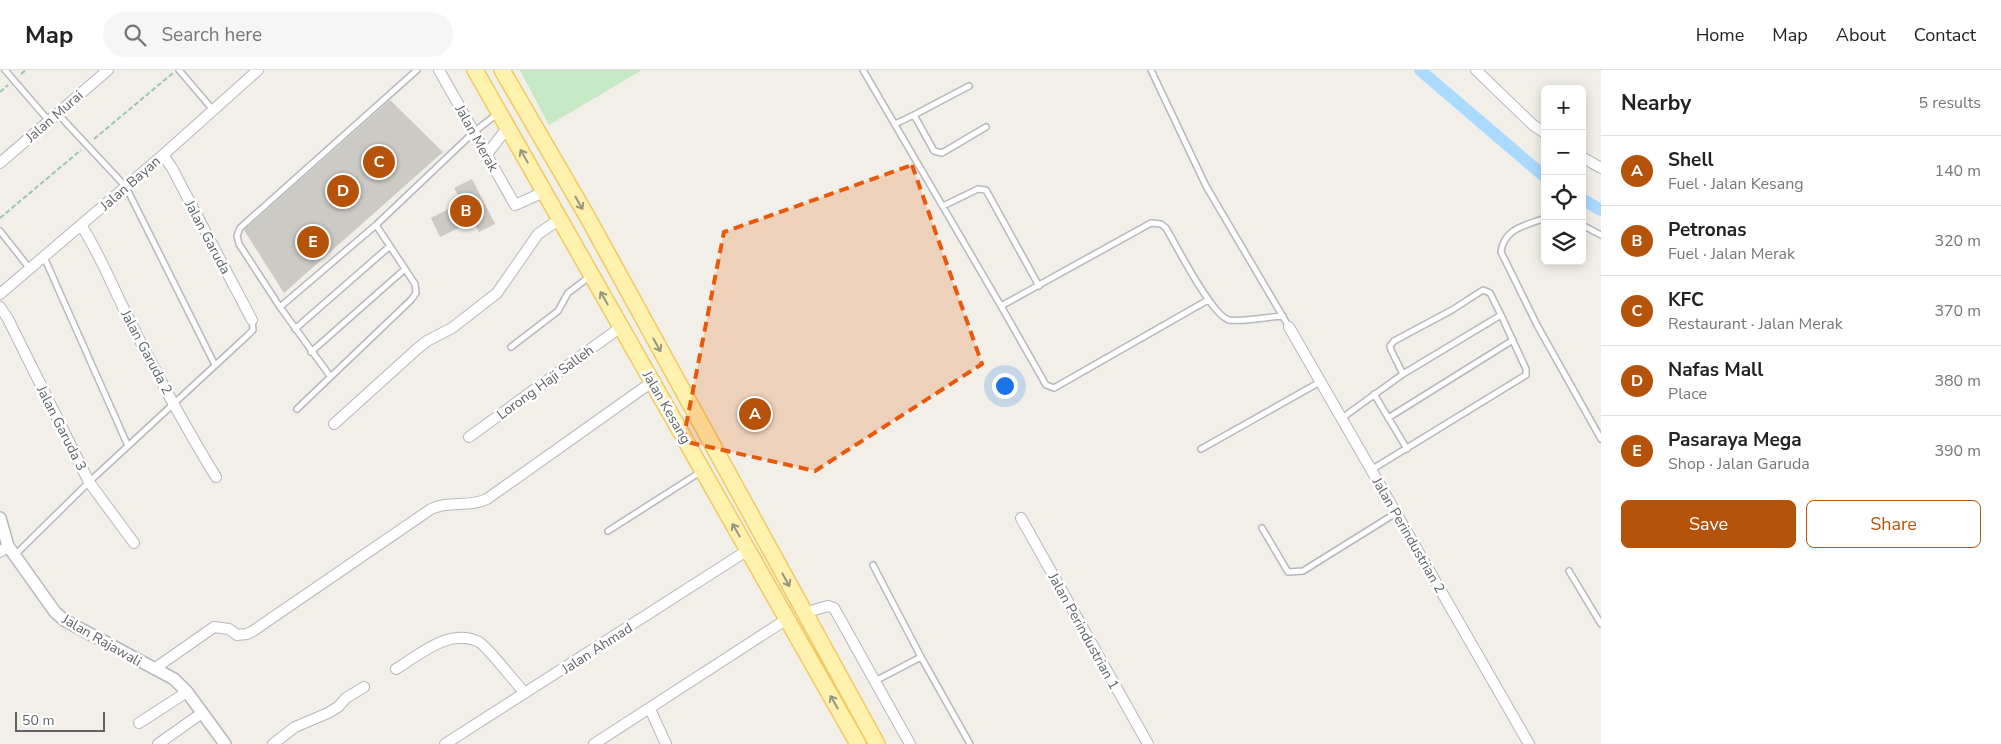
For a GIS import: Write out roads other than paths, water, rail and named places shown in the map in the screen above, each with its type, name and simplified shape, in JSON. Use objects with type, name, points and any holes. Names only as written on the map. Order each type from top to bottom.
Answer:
[{"type":"main road","name":"Jalan Kesang","points":[[476,70],[858,744]]},
{"type":"main road","name":"Jalan Kesang","points":[[502,70],[807,612],[877,744]]},
{"type":"street","name":"Jalan Murai","points":[[0,163],[108,70]]},
{"type":"street","name":"Jalan Bayan","points":[[0,294],[163,155],[258,70]]},
{"type":"street","name":"Jalan Merak","points":[[439,70],[516,205],[544,192]]},
{"type":"street","points":[[1476,70],[1533,125],[1542,130]]},
{"type":"street","points":[[486,154],[508,127]]},
{"type":"street","name":"Jalan Garuda","points":[[163,155],[172,168],[252,320]]},
{"type":"street","points":[[1586,159],[1601,168]]},
{"type":"street","points":[[334,424],[417,349],[427,341],[452,328],[496,293],[538,234],[560,219]]},
{"type":"street","name":"Jalan Garuda 2","points":[[81,225],[92,242],[128,317],[174,405],[216,477]]},
{"type":"street","name":"Jalan Garuda 3","points":[[0,306],[89,482],[134,543]]},
{"type":"street","name":"Lorong Haji Salleh","points":[[469,437],[621,327]]},
{"type":"street","name":"Jalan Perindustrian 2","points":[[1289,327],[1529,744]]},
{"type":"street","points":[[154,669],[214,627],[229,629],[237,635],[254,631],[431,509],[445,505],[479,503],[487,500],[652,382]]},
{"type":"street","name":"Jalan Rajawali","points":[[0,518],[8,551],[64,620],[174,680],[187,692],[225,744]]},
{"type":"street","name":"Jalan Perindustrian 1","points":[[1021,518],[1148,744]]},
{"type":"street","name":"Jalan Ahmad","points":[[445,744],[748,550]]},
{"type":"street","points":[[807,612],[828,606],[834,608],[910,744]]},
{"type":"street","points":[[594,744],[787,619]]},
{"type":"street","points":[[396,669],[439,642],[454,638],[466,639],[480,642],[525,694]]},
{"type":"street","points":[[272,744],[295,727],[338,707],[346,698],[364,687]]},
{"type":"street","points":[[139,723],[187,692]]},
{"type":"street","points":[[650,709],[666,744]]},
{"type":"street","points":[[158,744],[202,712]]},
{"type":"lane","points":[[5,70],[49,121]]},
{"type":"lane","points":[[179,70],[214,110]]},
{"type":"lane","points":[[330,376],[280,307],[239,244],[237,236],[240,228],[417,70]]},
{"type":"lane","points":[[863,70],[1046,385],[1054,388],[1208,300]]},
{"type":"lane","points":[[1151,70],[1206,186],[1289,327]]},
{"type":"lane","points":[[895,124],[969,86]]},
{"type":"lane","points":[[280,307],[376,225],[474,132],[499,112]]},
{"type":"lane","points":[[58,113],[126,187],[215,365]]},
{"type":"lane","points":[[914,115],[934,151],[938,153],[986,127]]},
{"type":"lane","points":[[943,206],[978,189],[986,190],[1039,286]]},
{"type":"lane","points":[[1541,220],[1510,232],[1502,242],[1501,252],[1537,325],[1601,439]]},
{"type":"lane","points":[[1001,306],[1150,223],[1156,222],[1166,228],[1208,300],[1222,317],[1228,320],[1283,316]]},
{"type":"lane","points":[[297,409],[412,300],[416,293],[415,284],[376,225]]},
{"type":"lane","points":[[1586,227],[1601,235]]},
{"type":"lane","points":[[0,231],[30,269]]},
{"type":"lane","points":[[295,329],[390,246]]},
{"type":"lane","points":[[44,256],[128,446]]},
{"type":"lane","points":[[312,352],[405,269]]},
{"type":"lane","points":[[512,347],[558,311],[568,293],[592,275]]},
{"type":"lane","points":[[1371,470],[1526,375],[1526,369],[1490,293],[1483,290],[1390,346],[1403,374]]},
{"type":"lane","points":[[1342,419],[1403,374],[1500,315]]},
{"type":"lane","points":[[8,551],[89,482],[174,405],[253,330],[252,320]]},
{"type":"lane","points":[[1388,418],[1513,340]]},
{"type":"lane","points":[[1201,449],[1320,382]]},
{"type":"lane","points":[[1374,394],[1406,449]]},
{"type":"lane","points":[[608,531],[703,471]]},
{"type":"lane","points":[[1262,528],[1288,572],[1295,572],[1302,571],[1396,513]]},
{"type":"lane","points":[[873,565],[921,657],[970,744]]},
{"type":"lane","points":[[1570,571],[1601,624]]},
{"type":"lane","points":[[875,681],[921,657]]},
{"type":"waterway","points":[[1420,70],[1543,175]]},
{"type":"waterway","points":[[1586,201],[1601,210]]},
{"type":"place","name":"KFC","points":[[379,162]]},
{"type":"place","name":"Nafas Mall","points":[[343,191]]},
{"type":"place","name":"Petronas","points":[[466,211]]},
{"type":"place","name":"Pasaraya Mega","points":[[313,242]]},
{"type":"place","name":"Shell","points":[[755,414]]}]
